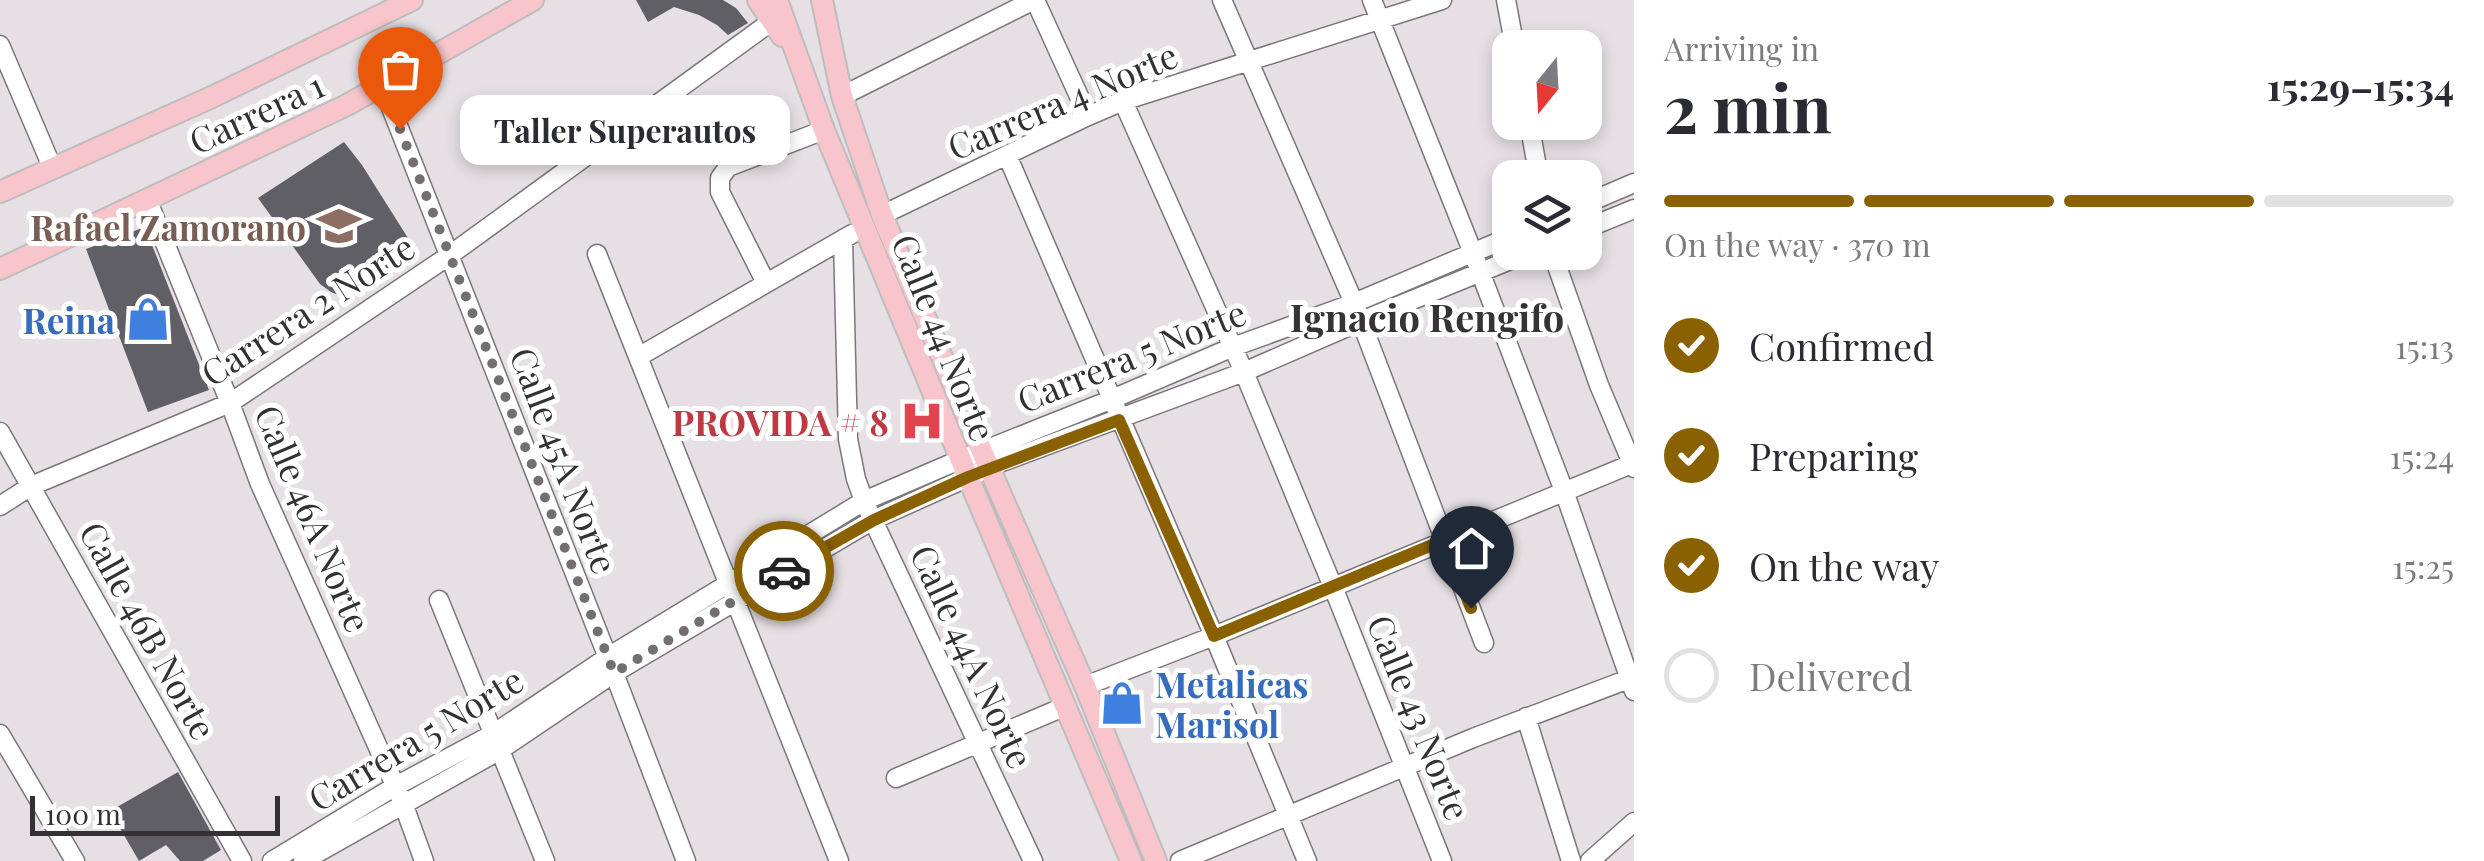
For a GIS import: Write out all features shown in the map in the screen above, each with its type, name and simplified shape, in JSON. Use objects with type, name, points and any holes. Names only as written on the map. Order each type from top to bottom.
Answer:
[{"type":"main road","name":"Carrera 1","points":[[0,192],[212,97],[412,0]]},
{"type":"main road","name":"Carrera 1","points":[[0,269],[347,105],[533,0]]},
{"type":"main road","name":"Calle 44 Norte","points":[[758,0],[775,10],[801,65],[824,130],[874,220],[986,459],[1156,861]]},
{"type":"main road","name":"Calle 44 Norte","points":[[822,0],[874,220],[964,468],[1131,861]]},
{"type":"main road","points":[[832,0],[836,64]]},
{"type":"street","points":[[842,96],[1035,0],[1088,116]]},
{"type":"street","points":[[1222,0],[1354,302],[1484,643]]},
{"type":"street","points":[[1180,861],[1526,717],[1632,682],[1474,253],[1372,0]]},
{"type":"street","name":"Carrera 4 Norte","points":[[638,357],[874,220],[1088,116],[1442,0]]},
{"type":"street","points":[[1506,0],[1512,30]]},
{"type":"street","name":"Carrera 2 Norte","points":[[0,506],[31,486],[230,403],[450,255],[775,10]]},
{"type":"street","points":[[0,45],[52,167]]},
{"type":"street","name":"Calle 45A Norte","points":[[382,85],[686,861]]},
{"type":"street","name":"Calle 43 Norte","points":[[1123,102],[1244,372],[1333,587],[1437,859]]},
{"type":"street","points":[[766,283],[720,192],[720,178],[728,167],[824,130]]},
{"type":"street","points":[[1006,154],[1214,636],[1306,861]]},
{"type":"street","points":[[1602,197],[1634,183]]},
{"type":"street","name":"Calle 46A Norte","points":[[147,199],[260,484],[424,861]]},
{"type":"street","points":[[1602,222],[1634,209]]},
{"type":"street","name":"Calle 44A Norte","points":[[843,239],[848,440],[856,480],[1032,861]]},
{"type":"street","name":"Carrera 5 Norte","points":[[272,861],[496,742],[864,502],[986,459],[1233,346],[1492,245]]},
{"type":"street","points":[[596,254],[839,861]]},
{"type":"street","name":"Carrera 5 Norte","points":[[986,459],[1119,420],[1492,269]]},
{"type":"street","points":[[1085,686],[1633,465],[1599,385],[1558,270]]},
{"type":"street","name":"Calle 46B Norte","points":[[0,432],[242,861]]},
{"type":"street","name":"Carrera 5 Norte","points":[[731,592],[874,520],[964,468]]},
{"type":"street","points":[[439,600],[545,861]]},
{"type":"street","points":[[896,778],[1066,706]]},
{"type":"street","points":[[1526,717],[1572,861]]},
{"type":"street","points":[[0,734],[76,861]]},
{"type":"street","name":"Carrera 5 Norte","points":[[303,861],[398,795]]},
{"type":"street","points":[[1590,861],[1634,822]]},
{"type":"building","points":[[636,0],[723,0],[748,23],[728,35],[699,15],[674,7],[648,22]]},
{"type":"building","name":"Rafael Zamorano","points":[[344,142],[418,254],[349,299],[320,284],[258,198]]},
{"type":"building","name":"Reina","points":[[145,227],[209,390],[148,412],[86,249]]},
{"type":"building","points":[[178,772],[221,850],[203,861],[180,861],[166,845],[139,861],[110,811]]},
{"type":"way so far","points":[[400,129],[614,673],[784,571]]},
{"type":"place","name":"Taller Superautos","points":[[400,129]]},
{"type":"place","name":"Rafael Zamorano","points":[[339,226]]},
{"type":"place","name":"Reina","points":[[148,319]]},
{"type":"place","name":"PROVIDA # 8","points":[[922,421]]},
{"type":"place","name":"Metalicas Marisol","points":[[1122,703]]},
{"type":"district","name":"Ignacio Rengifo","points":[[1427,316]]},
{"type":"route","points":[[784,571],[874,520],[968,477],[1119,420],[1214,636],[1444,540],[1471,608]]}]
